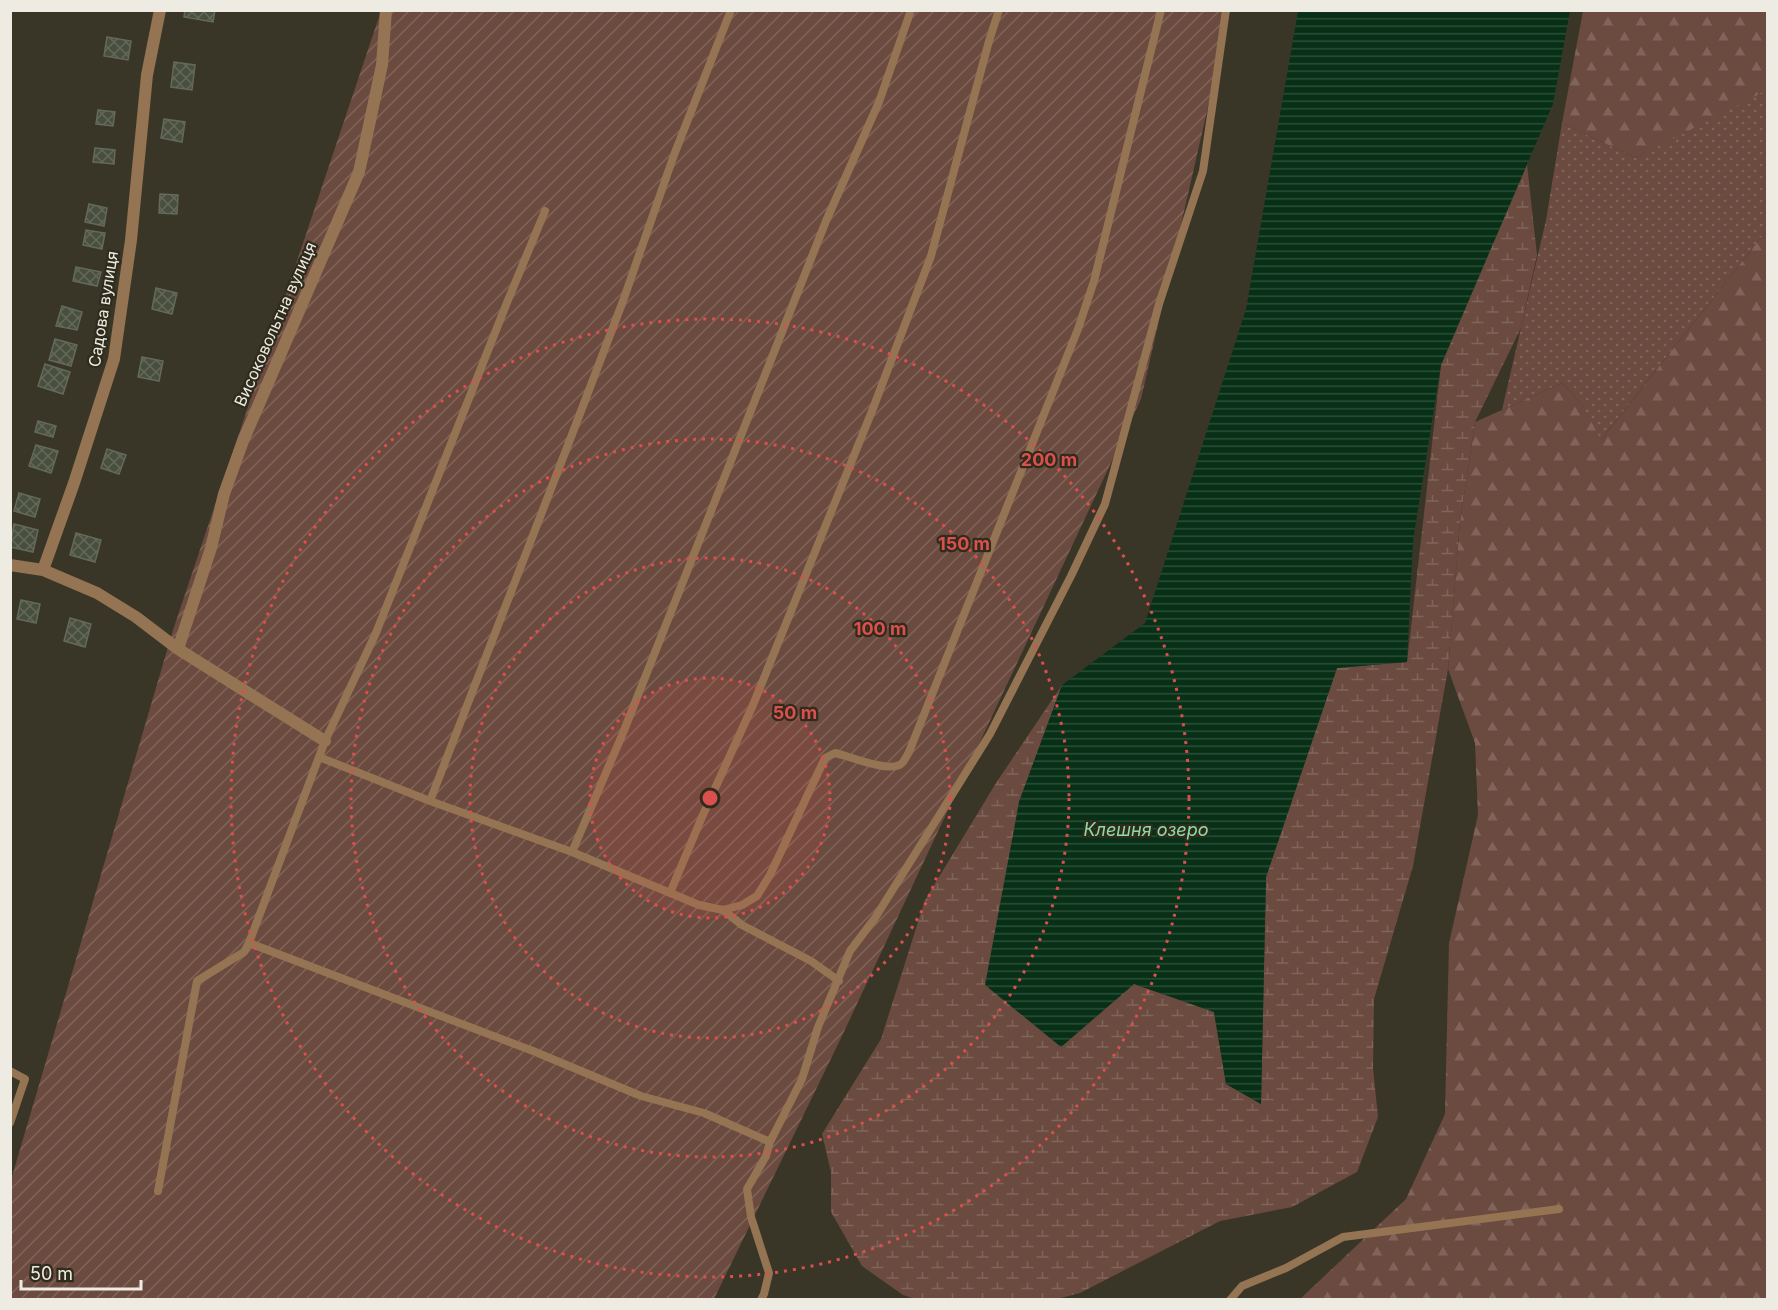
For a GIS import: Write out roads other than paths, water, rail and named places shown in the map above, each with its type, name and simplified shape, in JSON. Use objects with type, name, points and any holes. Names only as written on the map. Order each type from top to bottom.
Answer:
[{"type":"street","name":"Садова вулиця","points":[[43,570],[114,359],[131,240],[147,75],[160,10]]},
{"type":"street","name":"Високовольтна вулиця","points":[[178,649],[211,548],[224,494],[243,441],[359,172],[382,65],[386,10]]},
{"type":"street","points":[[10,565],[43,570],[97,593],[136,616],[178,649],[325,741]]},
{"type":"lane","points":[[430,801],[577,422],[623,301],[674,155],[731,10]]},
{"type":"lane","points":[[572,852],[623,733],[826,221],[879,102],[911,10]]},
{"type":"lane","points":[[670,893],[761,684],[872,411],[931,256],[999,10]]},
{"type":"lane","points":[[723,910],[742,905],[757,896],[770,875],[825,758],[835,753],[884,767],[893,767],[902,764],[909,752],[1078,329],[1094,281],[1161,10]]},
{"type":"lane","points":[[760,1299],[764,1294],[769,1274],[751,1217],[747,1190],[766,1156],[770,1142],[802,1079],[818,1027],[850,951],[875,918],[990,734],[1105,504],[1159,304],[1203,171],[1226,10]]},
{"type":"lane","points":[[158,1191],[197,981],[244,952],[249,943],[325,741],[376,633],[545,211]]},
{"type":"lane","points":[[319,757],[430,801],[572,852],[699,905],[723,910],[742,924],[811,961],[839,981]]},
{"type":"lane","points":[[249,943],[533,1051],[641,1096],[704,1113],[770,1142]]},
{"type":"lane","points":[[10,1071],[25,1079],[10,1123]]},
{"type":"lane","points":[[1230,1299],[1242,1286],[1287,1268],[1343,1237],[1558,1209]]},
{"type":"water","name":"Клешня озеро","points":[[1298,11],[1570,11],[1553,104],[1441,365],[1413,541],[1407,662],[1337,668],[1266,877],[1261,1104],[1226,1084],[1214,1012],[1134,984],[1061,1047],[985,985],[1019,802],[1062,685],[1145,623],[1246,309]]}]
